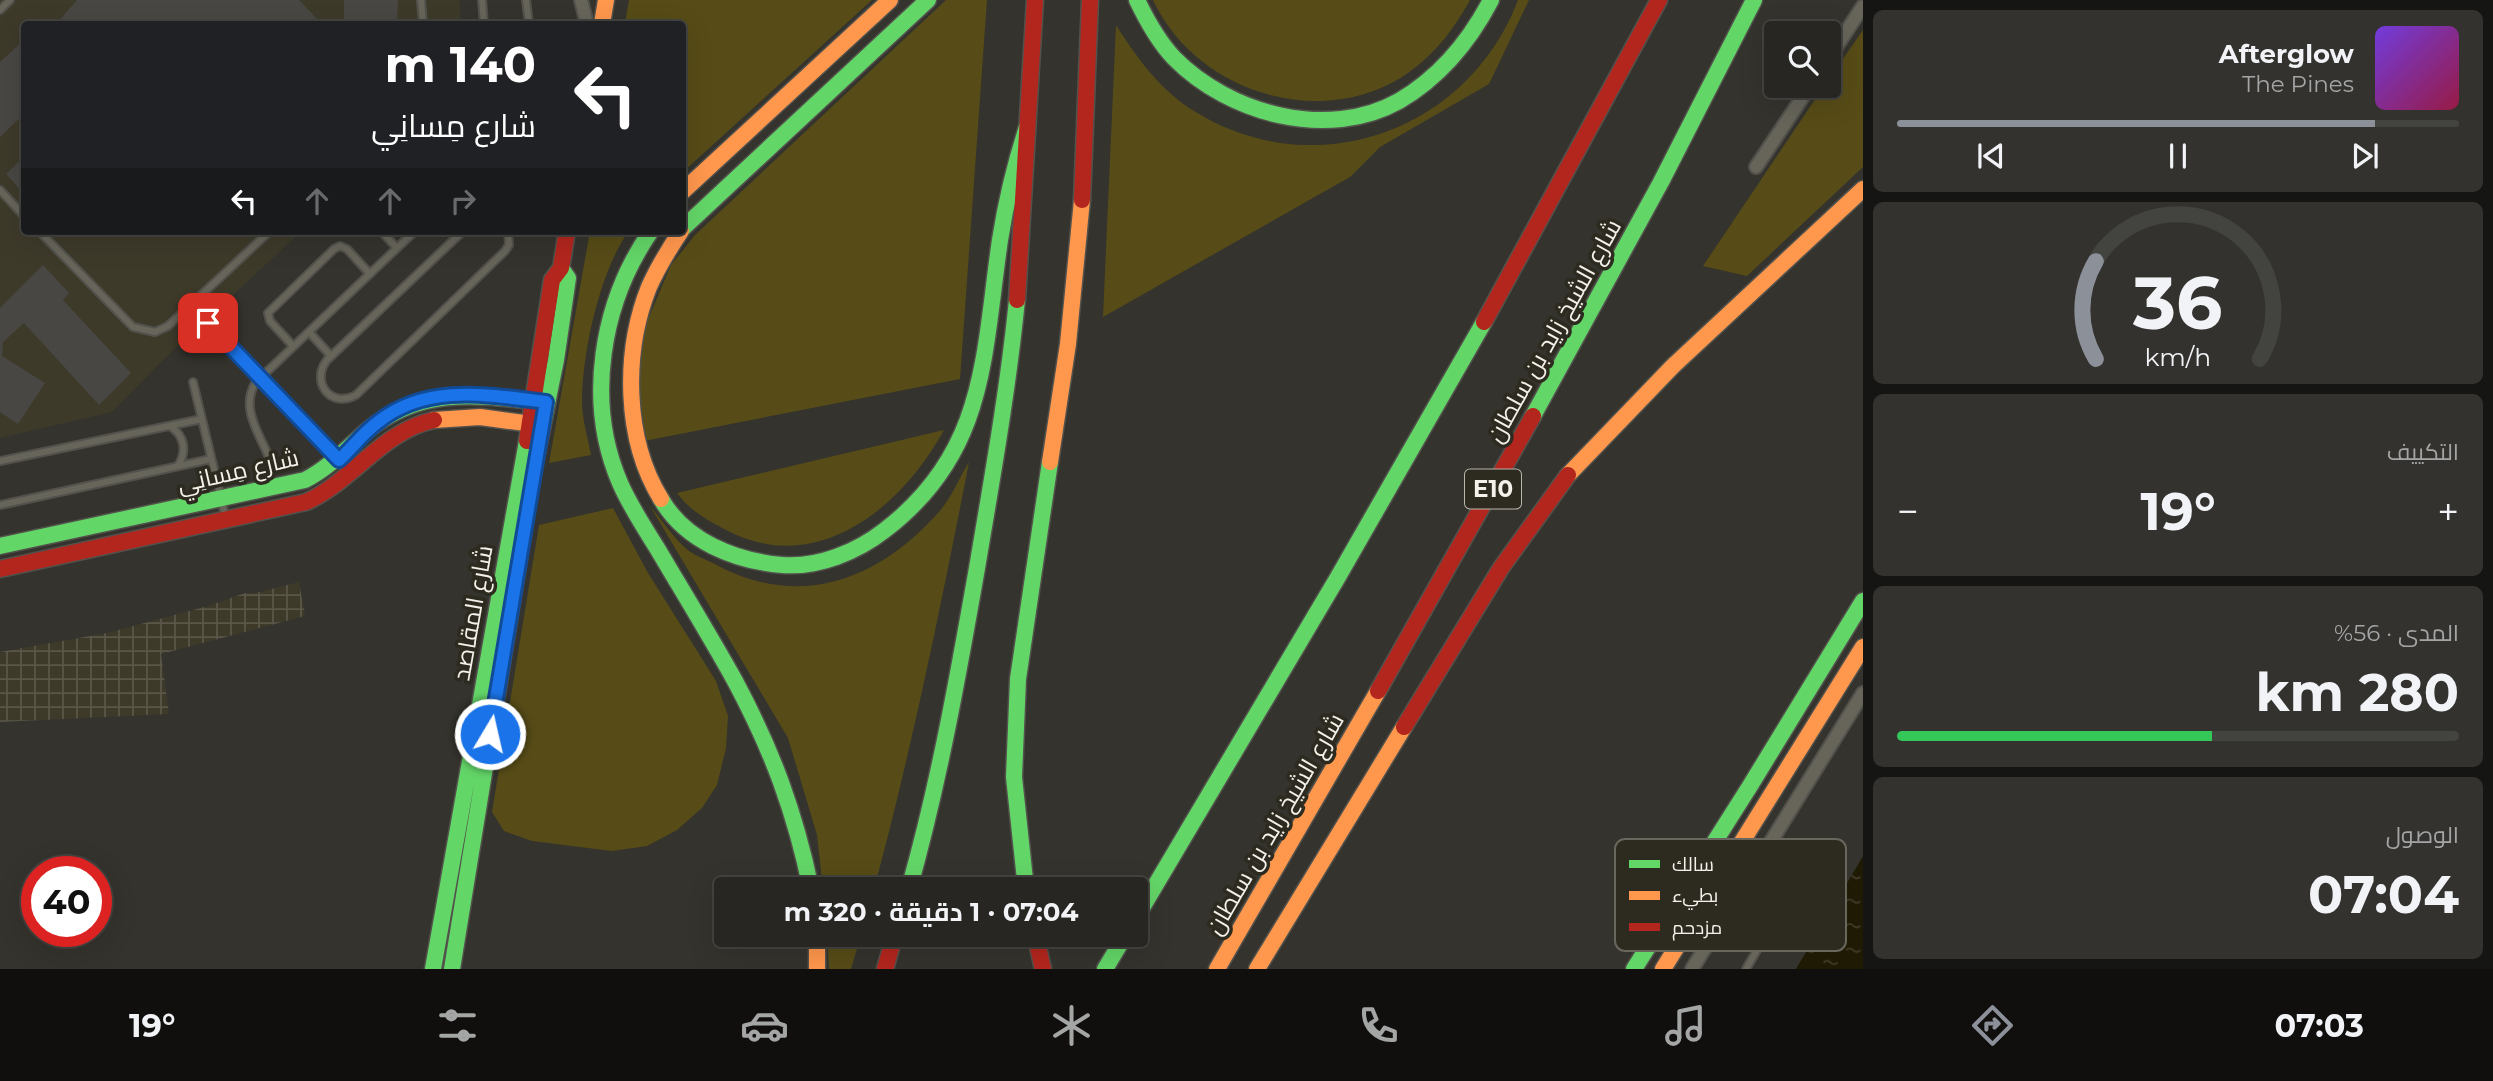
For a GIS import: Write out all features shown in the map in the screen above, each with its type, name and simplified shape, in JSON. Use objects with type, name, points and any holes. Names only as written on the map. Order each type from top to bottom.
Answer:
[{"type":"main road","points":[[602,21],[606,0]]},
{"type":"main road","points":[[686,188],[890,0]]},
{"type":"main road","points":[[686,226],[928,0]]},
{"type":"main road","points":[[1021,0],[1032,53]]},
{"type":"main road","points":[[913,877],[960,666],[996,459],[1012,346],[1035,0]]},
{"type":"main road","points":[[1025,877],[1014,777],[1018,679],[1068,344],[1082,201],[1090,0]]},
{"type":"main road","points":[[1137,0],[1142,13],[1161,42],[1181,65],[1209,88],[1246,108],[1270,115],[1321,119],[1356,116],[1387,105],[1418,89],[1448,64],[1470,38],[1491,0]]},
{"type":"main road","points":[[1148,898],[1391,486],[1583,144],[1659,0]]},
{"type":"main road","name":"شارع الشيخ زايد بن سلطان","points":[[1217,969],[1486,503],[1661,182],[1754,0]]},
{"type":"main road","points":[[679,235],[646,295],[638,327],[632,408],[636,441],[648,475],[663,502],[689,533],[730,554],[771,566],[809,564],[846,555],[885,532],[914,506],[948,464],[968,423],[987,348],[1006,200],[1027,127]]},
{"type":"main road","points":[[1257,969],[1501,568],[1558,487],[1673,366],[1863,189]]},
{"type":"main road","name":"شارع المقاصد","points":[[452,969],[505,603],[535,424],[539,401],[556,360],[568,282],[567,274],[561,268],[566,235]]},
{"type":"main road","points":[[648,235],[632,259],[611,315],[602,361],[603,415],[607,446],[621,486],[759,727],[784,784],[806,855],[809,877]]},
{"type":"main road","name":"شارع مِسانِي","points":[[0,546],[305,480],[318,475],[339,460],[393,411],[426,398],[461,394],[539,401]]},
{"type":"main road","name":"شارع مِسانِي","points":[[0,569],[290,507],[321,496],[351,477],[398,434],[423,422],[456,415],[535,424]]},
{"type":"main road","points":[[44,536],[48,558]]},
{"type":"main road","points":[[1716,839],[1863,601]]},
{"type":"main road","name":"شارع المقاصد","points":[[433,969],[505,603]]},
{"type":"main road","points":[[1744,839],[1863,647]]},
{"type":"main road","points":[[817,947],[817,969]]},
{"type":"main road","points":[[885,969],[891,947]]},
{"type":"main road","points":[[1038,947],[1043,969]]},
{"type":"main road","points":[[1105,969],[1118,947]]},
{"type":"main road","points":[[1634,969],[1645,951]]},
{"type":"main road","points":[[1663,969],[1674,951]]},
{"type":"street","points":[[581,0],[586,21]]},
{"type":"street","points":[[1841,40],[1863,6]]},
{"type":"street","points":[[1756,167],[1802,98]]},
{"type":"street","points":[[1774,839],[1863,693]]},
{"type":"street","points":[[1692,969],[1703,951]]},
{"type":"lane","points":[[0,10],[10,0]]},
{"type":"lane","points":[[421,0],[423,21]]},
{"type":"lane","points":[[482,0],[484,21]]},
{"type":"lane","points":[[526,0],[529,21]]},
{"type":"lane","points":[[0,190],[21,213]]},
{"type":"lane","points":[[43,235],[134,327],[147,332],[162,330],[266,235]]},
{"type":"lane","points":[[385,235],[397,248]]},
{"type":"lane","points":[[268,455],[249,409],[249,394],[260,378],[411,235]]},
{"type":"lane","points":[[459,235],[322,366],[322,387],[326,393],[338,399],[356,395],[505,251],[509,245],[508,235]]},
{"type":"lane","points":[[293,346],[270,321],[268,313],[334,249],[340,246],[347,248],[370,274]]},
{"type":"lane","points":[[191,305],[339,460]]},
{"type":"lane","points":[[309,332],[331,356]]},
{"type":"lane","points":[[193,382],[226,521]]},
{"type":"lane","points":[[0,461],[202,419]]},
{"type":"lane","points":[[169,426],[176,430],[183,444],[184,451],[178,466]]},
{"type":"lane","points":[[0,505],[211,459]]},
{"type":"lane","points":[[1746,969],[1757,951]]},
{"type":"shaded area","points":[[0,0],[459,0],[461,21],[21,21],[21,235],[298,235],[163,360],[112,412],[0,438]]},
{"type":"shaded area","points":[[629,0],[872,0],[686,169],[686,21],[626,21]]},
{"type":"shaded area","points":[[946,0],[987,0],[960,379],[644,441],[637,408],[643,331],[671,265],[695,235]]},
{"type":"shaded area","points":[[1153,0],[1470,0],[1443,40],[1408,73],[1374,91],[1338,100],[1301,100],[1265,94],[1230,80],[1199,59],[1173,32]]},
{"type":"shaded area","points":[[1518,0],[1529,0],[1489,84],[1380,147],[1350,177],[1103,317],[1116,25],[1150,72],[1170,93],[1194,111],[1240,133],[1288,144],[1336,144],[1382,133],[1425,113],[1463,84],[1495,46]]},
{"type":"shaded area","points":[[1863,30],[1863,167],[1747,276],[1703,266],[1816,98],[1841,98],[1841,62]]},
{"type":"shaded area","points":[[589,235],[627,235],[609,267],[601,289],[585,360],[582,402],[591,455],[549,463]]},
{"type":"shaded area","points":[[944,430],[905,485],[881,508],[854,527],[825,540],[794,545],[761,543],[728,531],[707,519],[677,493]]},
{"type":"shaded area","points":[[969,462],[925,677],[877,877],[822,877],[817,835],[788,738],[650,506],[689,551],[744,577],[775,585],[805,586],[834,582],[862,572],[888,557],[914,537],[938,513]]},
{"type":"shaded area","points":[[613,508],[648,573],[716,681],[728,716],[726,748],[717,785],[702,808],[677,830],[647,846],[612,851],[532,841],[504,831],[492,812],[539,525]]},
{"type":"shaded area","points":[[299,582],[305,616],[161,654],[169,714],[0,722],[0,652],[107,633],[208,606],[245,593],[256,593]]},
{"type":"shaded area","points":[[828,947],[857,947],[851,969],[829,969]]},
{"type":"water","points":[[1863,856],[1863,969],[1796,969],[1807,951],[1846,951],[1846,885]]},
{"type":"building","points":[[77,0],[299,0],[319,21],[59,21]]},
{"type":"building","points":[[344,0],[398,0],[397,21],[344,21]]},
{"type":"building","points":[[21,43],[21,117],[0,137],[0,62]]},
{"type":"building","points":[[21,160],[21,191],[6,174]]},
{"type":"building","points":[[43,265],[69,293],[63,300],[131,373],[99,405],[24,323],[3,342],[2,356],[45,383],[18,424],[0,412],[0,308]]},
{"type":"traffic: fast","points":[[686,225],[928,0]]},
{"type":"traffic: fast","points":[[1137,0],[1163,45],[1197,78],[1222,94],[1251,107],[1280,116],[1311,120],[1342,119],[1371,113],[1399,101],[1428,81],[1452,57],[1491,0]]},
{"type":"traffic: fast","points":[[1533,416],[1661,182],[1754,0]]},
{"type":"traffic: fast","points":[[661,499],[683,526],[713,546],[747,559],[782,565],[809,564],[850,552],[885,530],[919,500],[944,468],[962,435],[974,399],[983,362],[1005,212],[1027,127]]},
{"type":"traffic: fast","points":[[649,235],[620,289],[610,321],[601,387],[609,452],[628,500],[726,664],[760,732],[790,808],[808,877]]},
{"type":"traffic: fast","points":[[452,969],[534,467],[556,360],[568,278],[561,268]]},
{"type":"traffic: fast","points":[[912,877],[939,769],[963,649],[999,434],[1017,300]]},
{"type":"traffic: fast","points":[[1148,898],[1338,577],[1484,322]]},
{"type":"traffic: fast","points":[[0,546],[305,480],[388,416],[430,400],[473,396],[542,402]]},
{"type":"traffic: fast","points":[[433,969],[527,441]]},
{"type":"traffic: fast","points":[[1025,877],[1014,777],[1018,679],[1050,462]]},
{"type":"traffic: fast","points":[[1716,839],[1863,601]]},
{"type":"traffic: fast","points":[[1105,969],[1118,947]]},
{"type":"traffic: fast","points":[[1634,969],[1645,951]]},
{"type":"traffic: slow","points":[[602,21],[606,0]]},
{"type":"traffic: slow","points":[[686,188],[890,0]]},
{"type":"traffic: slow","points":[[1568,475],[1673,366],[1863,189]]},
{"type":"traffic: slow","points":[[1050,462],[1068,344],[1082,200]]},
{"type":"traffic: slow","points":[[661,499],[640,450],[634,423],[632,367],[635,339],[649,287],[678,235]]},
{"type":"traffic: slow","points":[[434,420],[480,417],[539,425]]},
{"type":"traffic: slow","points":[[1744,839],[1863,647]]},
{"type":"traffic: slow","points":[[1217,969],[1378,691]]},
{"type":"traffic: slow","points":[[1257,969],[1404,727]]},
{"type":"traffic: slow","points":[[817,947],[817,969]]},
{"type":"traffic: slow","points":[[1663,969],[1674,951]]},
{"type":"traffic: jam","points":[[1017,300],[1035,0]]},
{"type":"traffic: jam","points":[[1082,200],[1090,0]]},
{"type":"traffic: jam","points":[[1484,322],[1659,0]]},
{"type":"traffic: jam","points":[[527,441],[552,280],[561,268],[566,235]]},
{"type":"traffic: jam","points":[[1378,691],[1533,416]]},
{"type":"traffic: jam","points":[[0,569],[306,502],[339,482],[399,434],[434,420]]},
{"type":"traffic: jam","points":[[1404,727],[1501,568],[1568,475]]},
{"type":"traffic: jam","points":[[885,969],[891,947]]},
{"type":"traffic: jam","points":[[1038,947],[1043,969]]},
{"type":"route","points":[[208,323],[339,460],[365,432],[393,411],[426,398],[461,394],[546,402],[490,734]]}]
